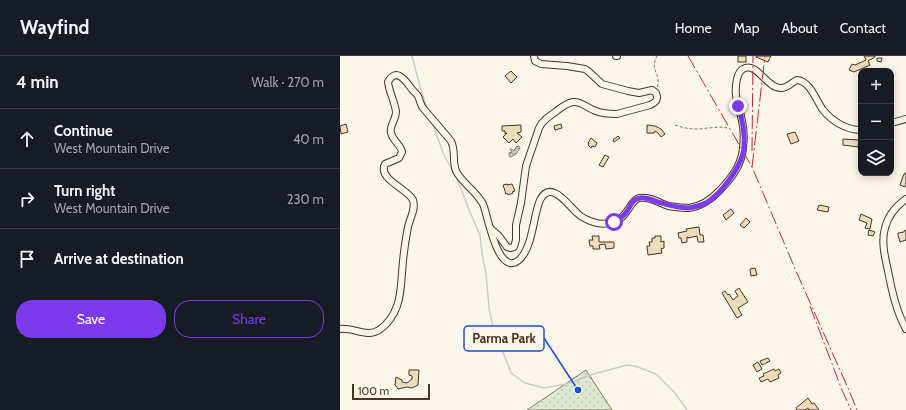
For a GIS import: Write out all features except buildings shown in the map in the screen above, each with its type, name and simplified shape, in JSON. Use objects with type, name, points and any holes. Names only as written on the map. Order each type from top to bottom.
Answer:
[{"type":"street","points":[[491,229],[500,236],[506,247],[514,247],[516,240],[516,225],[520,209],[526,166],[540,125],[546,119],[563,106],[572,102],[579,103],[595,111],[608,114],[617,114],[650,105],[657,100],[658,97],[652,90],[639,93],[606,86],[599,82],[585,69],[540,64],[535,61],[534,56]]},
{"type":"street","points":[[340,329],[371,333],[376,332],[388,321],[395,311],[399,301],[407,234],[414,207],[412,198],[391,181],[383,168],[387,162],[399,158],[402,151],[391,133],[396,112],[388,82],[390,78],[395,75],[399,75],[406,80],[417,95],[423,108],[451,141],[454,150],[454,166],[460,178],[476,193],[481,202],[500,256],[506,261],[512,262],[519,259],[524,253],[530,239],[539,203],[543,196],[550,192],[558,194],[586,220],[602,224],[612,223],[620,219],[638,198],[646,198],[668,206],[682,208],[693,207],[705,203],[718,192],[729,179],[737,168],[742,156],[744,149],[743,129],[735,90],[739,73],[746,68],[756,70],[772,85],[778,88],[784,88],[797,80],[804,81],[821,106],[830,116],[847,128],[858,130]]},
{"type":"street","points":[[894,122],[906,119]]},
{"type":"street","points":[[906,199],[891,214],[885,227],[884,234],[885,257],[894,302],[898,314],[906,329]]},
{"type":"path","points":[[655,92],[658,81],[654,62],[658,56]]},
{"type":"path","points":[[675,125],[690,129],[719,127],[727,128]]},
{"type":"green space","points":[[586,370],[612,410],[527,410]]},
{"type":"shaded area","points":[[519,146],[520,148],[516,154],[511,157],[509,156],[509,153],[512,152],[510,149],[514,151],[516,147]]},
{"type":"waterway","points":[[412,56],[428,110]]},
{"type":"waterway","points":[[433,125],[444,155],[455,175],[480,235],[486,273],[489,308],[495,336],[511,373],[525,383],[544,388],[566,384],[594,374],[627,365],[635,366],[656,374],[675,393],[687,410]]},
{"type":"power","points":[[688,56],[752,167],[857,410]]},
{"type":"power","points":[[752,151],[753,56]]},
{"type":"power","points":[[752,167],[765,56]]},
{"type":"power","points":[[810,306],[851,410]]},
{"type":"place","name":"Parma Park","points":[[578,390]]},
{"type":"route","points":[[614,222],[625,215],[633,202],[638,198],[646,198],[668,206],[690,208],[705,203],[716,195],[737,168],[744,149],[744,135],[738,106]]}]
